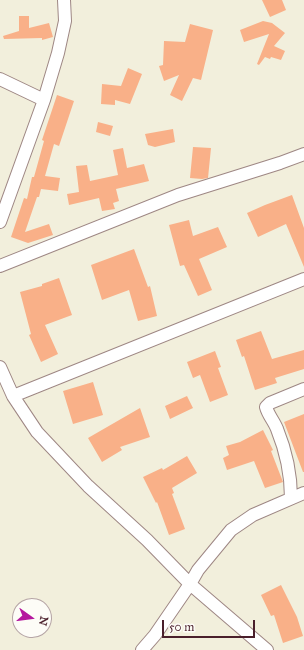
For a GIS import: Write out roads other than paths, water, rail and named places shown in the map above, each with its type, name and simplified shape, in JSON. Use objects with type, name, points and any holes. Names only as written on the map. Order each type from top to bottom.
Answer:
[{"type":"street","points":[[0,222],[44,100],[58,53],[65,20],[64,0]]},
{"type":"street","points":[[0,79],[44,100]]},
{"type":"street","points":[[0,266],[167,199],[304,154]]},
{"type":"street","points":[[14,396],[304,279]]},
{"type":"street","points":[[0,367],[14,396],[37,432],[88,486],[147,540],[190,584],[267,650]]},
{"type":"street","points":[[291,498],[291,481],[285,451],[277,428],[266,407],[270,403],[304,390]]},
{"type":"street","points":[[142,650],[155,635],[198,570],[231,530],[253,515],[304,493]]}]
